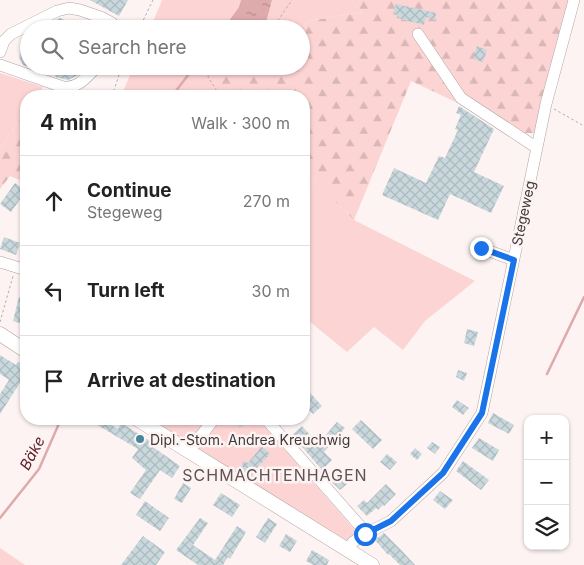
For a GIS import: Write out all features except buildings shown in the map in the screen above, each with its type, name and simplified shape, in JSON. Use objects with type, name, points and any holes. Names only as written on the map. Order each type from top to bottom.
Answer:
[{"type":"main road","points":[[0,334],[20,347]]},
{"type":"main road","points":[[147,425],[372,565]]},
{"type":"street","name":"Stegeweg","points":[[348,550],[353,542],[391,521],[443,473],[482,413],[546,104],[574,0]]},
{"type":"street","points":[[39,20],[71,4],[80,10],[107,20]]},
{"type":"street","points":[[0,52],[4,41],[10,34],[20,29]]},
{"type":"street","points":[[418,34],[461,98],[537,148]]},
{"type":"street","points":[[0,65],[20,72]]},
{"type":"street","points":[[29,75],[71,88],[88,75]]},
{"type":"street","points":[[481,248],[514,260]]},
{"type":"street","points":[[0,262],[20,269]]},
{"type":"street","points":[[189,451],[209,425]]},
{"type":"street","points":[[271,425],[365,534]]},
{"type":"path","points":[[143,20],[153,0]]},
{"type":"path","points":[[278,20],[292,0]]},
{"type":"path","points":[[114,90],[119,75]]},
{"type":"path","points":[[209,75],[208,78],[216,90]]},
{"type":"path","points":[[546,104],[584,126]]},
{"type":"path","points":[[0,324],[20,272]]},
{"type":"green space","points":[[162,0],[241,0],[239,7],[230,20],[154,20]]},
{"type":"green space","points":[[272,0],[350,0],[363,12],[310,21],[267,20]]},
{"type":"green space","points":[[350,0],[575,0],[545,133],[522,133],[411,81],[354,220],[310,177],[310,90],[213,90],[216,75],[310,75],[310,21],[363,12]]},
{"type":"green space","points":[[0,73],[43,87],[41,90],[20,90],[20,120],[0,148]]},
{"type":"green space","points":[[130,75],[216,75],[213,90],[124,90]]},
{"type":"green space","points":[[20,120],[20,180],[10,176],[0,189],[0,148]]},
{"type":"green space","points":[[310,177],[354,220],[475,281],[425,321],[403,350],[374,327],[347,352],[310,322]]},
{"type":"green space","points":[[154,425],[263,425],[359,535],[348,545]]},
{"type":"green space","points":[[0,548],[25,565],[0,565]]},
{"type":"water","points":[[241,0],[272,0],[267,20],[230,20],[239,7]]},
{"type":"waterway","name":"Bäke","points":[[177,90],[188,75]]},
{"type":"waterway","points":[[547,374],[584,297]]},
{"type":"waterway","name":"Bäke","points":[[0,518],[39,469],[58,425]]},
{"type":"place","name":"Dipl.-Stom. Andrea Kreuchwig","points":[[140,439]]},
{"type":"district","name":"SCHMACHTENHAGEN","points":[[275,475]]},
{"type":"route","points":[[365,534],[391,521],[443,473],[482,413],[514,260],[481,248]]}]
